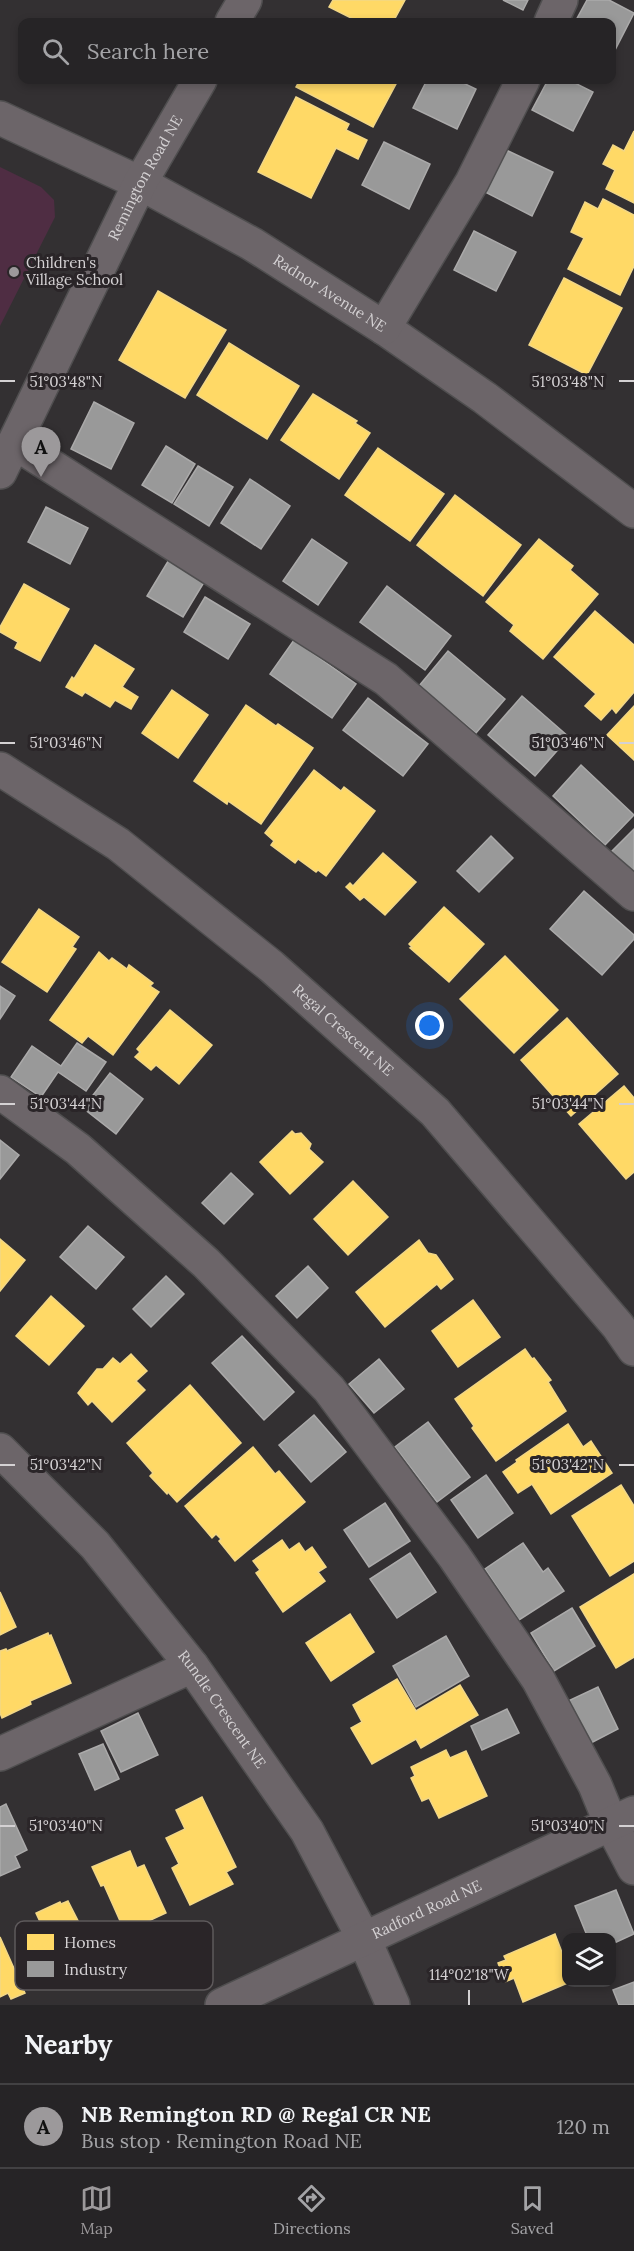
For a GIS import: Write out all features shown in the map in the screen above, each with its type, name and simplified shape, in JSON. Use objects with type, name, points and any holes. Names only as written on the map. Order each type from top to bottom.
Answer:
[{"type":"street","points":[[234,18],[245,0]]},
{"type":"street","points":[[553,18],[561,0]]},
{"type":"street","name":"Remington Road NE","points":[[0,472],[140,183],[198,84]]},
{"type":"street","points":[[384,328],[472,182],[521,84]]},
{"type":"street","name":"Radnor Avenue NE","points":[[0,118],[140,183],[252,244],[384,328],[631,502]]},
{"type":"street","points":[[15,443],[386,679],[634,894]]},
{"type":"street","name":"Regal Crescent NE","points":[[0,769],[118,844],[271,966],[435,1112],[618,1326],[634,1349]]},
{"type":"street","points":[[0,1092],[78,1149],[206,1263],[329,1389],[454,1556],[538,1679],[595,1785],[622,1819],[634,1868]]},
{"type":"street","name":"Rundle Crescent NE","points":[[0,1450],[95,1545],[192,1666],[307,1832],[364,1939],[393,2005]]},
{"type":"street","points":[[0,1754],[192,1666]]},
{"type":"street","name":"Radford Road NE","points":[[222,2005],[622,1819]]},
{"type":"shaded area","name":"Children's Village School","points":[[0,167],[41,187],[54,200],[55,217],[0,326]]},
{"type":"building: Homes","points":[[333,0],[405,0],[395,18],[351,18],[329,7]]},
{"type":"building: Homes","points":[[298,84],[396,84],[373,127],[296,87]]},
{"type":"building: Homes","points":[[296,97],[349,124],[346,130],[367,140],[358,159],[336,148],[311,198],[258,172]]},
{"type":"building: Homes","points":[[634,131],[634,203],[606,189],[615,170],[603,164],[613,145],[624,151]]},
{"type":"building: Homes","points":[[603,199],[634,215],[634,266],[620,295],[568,269],[584,238],[571,232],[585,202],[598,209]]},
{"type":"building: Homes","points":[[564,278],[622,308],[587,375],[529,345]]},
{"type":"building: Homes","points":[[158,291],[226,330],[185,398],[119,360]]},
{"type":"building: Homes","points":[[229,343],[299,386],[267,439],[197,395]]},
{"type":"building: Homes","points":[[313,394],[357,421],[355,423],[370,433],[339,479],[281,440]]},
{"type":"building: Homes","points":[[378,448],[444,494],[410,541],[345,495]]},
{"type":"building: Homes","points":[[455,495],[521,545],[483,596],[417,545]]},
{"type":"building: Homes","points":[[539,539],[573,566],[570,570],[598,594],[543,659],[510,631],[514,625],[486,602]]},
{"type":"building: Homes","points":[[24,584],[69,609],[40,661],[15,648],[18,642],[0,632],[0,627]]},
{"type":"building: Homes","points":[[595,611],[634,645],[634,692],[616,713],[612,708],[601,720],[585,706],[596,694],[554,657]]},
{"type":"building: Homes","points":[[95,645],[134,669],[122,687],[138,697],[131,709],[115,700],[110,707],[85,692],[82,696],[66,687],[72,677],[74,679]]},
{"type":"building: Homes","points":[[172,690],[208,715],[178,758],[142,733]]},
{"type":"building: Homes","points":[[246,705],[313,748],[261,824],[194,781]]},
{"type":"building: Homes","points":[[634,706],[634,760],[607,735]]},
{"type":"building: Homes","points":[[314,770],[341,791],[344,787],[375,811],[326,876],[298,859],[295,863],[271,845],[274,841],[265,833]]},
{"type":"building: Homes","points":[[383,853],[416,882],[385,915],[364,897],[360,900],[346,887],[350,883],[353,886]]},
{"type":"building: Homes","points":[[444,907],[484,944],[449,982],[410,948],[412,947],[409,944]]},
{"type":"building: Homes","points":[[39,909],[79,937],[72,947],[76,949],[47,992],[2,962]]},
{"type":"building: Homes","points":[[99,952],[109,961],[112,958],[127,969],[129,965],[153,983],[150,986],[159,992],[113,1055],[88,1036],[82,1043],[50,1020]]},
{"type":"building: Homes","points":[[505,956],[558,1010],[514,1053],[460,999]]},
{"type":"building: Homes","points":[[170,1010],[212,1045],[179,1084],[156,1065],[151,1070],[135,1057],[140,1052],[137,1049]]},
{"type":"building: Homes","points":[[567,1018],[618,1074],[571,1116],[521,1060]]},
{"type":"building: Homes","points":[[624,1086],[634,1098],[634,1172],[626,1179],[579,1124]]},
{"type":"building: Homes","points":[[292,1131],[295,1134],[301,1133],[311,1144],[309,1149],[323,1162],[290,1194],[260,1162]]},
{"type":"building: Homes","points":[[353,1181],[388,1217],[348,1255],[314,1219]]},
{"type":"building: Homes","points":[[0,1239],[25,1260],[0,1291]]},
{"type":"building: Homes","points":[[419,1240],[428,1253],[436,1255],[453,1279],[441,1289],[437,1284],[385,1327],[356,1292]]},
{"type":"building: Homes","points":[[51,1296],[84,1326],[49,1365],[16,1336]]},
{"type":"building: Homes","points":[[473,1300],[500,1337],[458,1367],[432,1331]]},
{"type":"building: Homes","points":[[525,1349],[551,1380],[548,1382],[566,1411],[496,1461],[472,1428],[474,1426],[455,1399]]},
{"type":"building: Homes","points":[[131,1354],[147,1371],[136,1381],[145,1390],[112,1422],[92,1401],[88,1405],[78,1393],[97,1369],[103,1369],[113,1358],[120,1364]]},
{"type":"building: Homes","points":[[190,1385],[241,1443],[177,1502],[150,1476],[153,1473],[127,1443]]},
{"type":"building: Homes","points":[[568,1424],[583,1447],[591,1441],[612,1473],[551,1514],[532,1484],[518,1493],[503,1472],[517,1462],[516,1460]]},
{"type":"building: Homes","points":[[253,1447],[275,1474],[279,1471],[305,1502],[235,1561],[219,1541],[221,1539],[216,1534],[212,1538],[185,1506]]},
{"type":"building: Homes","points":[[621,1485],[634,1506],[634,1561],[610,1576],[572,1516]]},
{"type":"building: Homes","points":[[282,1540],[289,1550],[299,1543],[305,1552],[312,1547],[326,1567],[318,1572],[325,1581],[283,1612],[256,1573],[260,1570],[253,1561]]},
{"type":"building: Homes","points":[[634,1574],[634,1657],[616,1668],[580,1607]]},
{"type":"building: Homes","points":[[0,1592],[16,1627],[0,1635]]},
{"type":"building: Homes","points":[[350,1614],[374,1652],[331,1681],[306,1643]]},
{"type":"building: Homes","points":[[48,1633],[49,1636],[51,1635],[71,1683],[30,1701],[31,1704],[2,1718],[0,1713],[0,1651],[6,1649],[7,1651]]},
{"type":"building: Homes","points":[[397,1679],[416,1711],[460,1685],[478,1715],[421,1748],[416,1739],[372,1764],[351,1728],[362,1722],[353,1705]]},
{"type":"building: Homes","points":[[446,1750],[450,1758],[466,1751],[487,1796],[439,1818],[429,1798],[422,1801],[411,1778],[415,1776],[411,1767]]},
{"type":"building: Homes","points":[[202,1797],[236,1867],[226,1872],[233,1884],[190,1905],[172,1868],[179,1864],[166,1838],[185,1829],[176,1810]]},
{"type":"building: Homes","points":[[130,1851],[137,1868],[144,1865],[166,1913],[149,1921],[120,1921],[104,1885],[101,1886],[92,1867]]},
{"type":"building: Homes","points":[[68,1901],[78,1921],[40,1921],[36,1913],[60,1902],[61,1904]]},
{"type":"building: Homes","points":[[555,1934],[562,1952],[562,1985],[523,2002],[514,1978],[505,1982],[498,1963],[506,1960],[504,1956]]},
{"type":"building: Homes","points":[[0,1937],[15,1971],[15,1990],[24,1990],[25,1993],[11,1999],[8,1993],[0,1997]]},
{"type":"building: Industry","points":[[503,0],[528,0],[523,10]]},
{"type":"building: Industry","points":[[587,0],[609,0],[634,13],[616,48],[616,18],[577,18]]},
{"type":"building: Industry","points":[[425,84],[465,84],[476,89],[457,129],[413,108]]},
{"type":"building: Industry","points":[[546,84],[577,84],[593,92],[573,131],[532,110]]},
{"type":"building: Industry","points":[[384,142],[430,164],[409,209],[362,185]]},
{"type":"building: Industry","points":[[506,150],[553,172],[532,216],[485,192]]},
{"type":"building: Industry","points":[[474,231],[516,252],[496,291],[454,270]]},
{"type":"building: Industry","points":[[94,402],[134,423],[111,469],[71,449]]},
{"type":"building: Industry","points":[[166,446],[195,464],[172,503],[142,485]]},
{"type":"building: Industry","points":[[198,466],[233,487],[209,526],[174,504]]},
{"type":"building: Industry","points":[[250,479],[290,506],[261,549],[221,523]]},
{"type":"building: Industry","points":[[46,507],[88,528],[70,564],[28,542]]},
{"type":"building: Industry","points":[[312,539],[347,563],[318,605],[283,581]]},
{"type":"building: Industry","points":[[170,558],[206,579],[183,617],[147,596]]},
{"type":"building: Industry","points":[[387,586],[451,636],[425,670],[360,622]]},
{"type":"building: Industry","points":[[205,597],[250,624],[228,659],[184,632]]},
{"type":"building: Industry","points":[[294,640],[356,684],[332,718],[270,674]]},
{"type":"building: Industry","points":[[448,651],[505,699],[476,733],[419,686]]},
{"type":"building: Industry","points":[[522,696],[569,737],[535,776],[488,735]]},
{"type":"building: Industry","points":[[368,698],[428,744],[403,776],[343,730]]},
{"type":"building: Industry","points":[[581,765],[634,815],[605,845],[553,796]]},
{"type":"building: Industry","points":[[634,829],[634,880],[609,854]]},
{"type":"building: Industry","points":[[491,836],[513,858],[479,892],[457,871]]},
{"type":"building: Industry","points":[[584,891],[634,935],[634,939],[602,975],[550,929]]},
{"type":"building: Industry","points":[[0,986],[15,996],[0,1019]]},
{"type":"building: Industry","points":[[77,1043],[106,1062],[86,1091],[58,1072],[41,1097],[11,1077],[32,1046],[61,1066]]},
{"type":"building: Industry","points":[[110,1073],[143,1099],[116,1134],[83,1108]]},
{"type":"building: Industry","points":[[0,1140],[19,1155],[0,1179]]},
{"type":"building: Industry","points":[[231,1173],[253,1194],[224,1224],[202,1203]]},
{"type":"building: Industry","points":[[88,1226],[124,1257],[96,1289],[60,1257]]},
{"type":"building: Industry","points":[[308,1266],[328,1288],[297,1318],[276,1296]]},
{"type":"building: Industry","points":[[166,1276],[184,1294],[151,1327],[133,1309]]},
{"type":"building: Industry","points":[[242,1336],[294,1392],[264,1420],[212,1363]]},
{"type":"building: Industry","points":[[379,1359],[404,1389],[374,1413],[349,1384]]},
{"type":"building: Industry","points":[[314,1415],[346,1452],[311,1482],[279,1445]]},
{"type":"building: Industry","points":[[428,1422],[470,1477],[437,1502],[395,1447]]},
{"type":"building: Industry","points":[[486,1475],[513,1513],[478,1538],[451,1500]]},
{"type":"building: Industry","points":[[385,1503],[410,1541],[369,1567],[344,1530]]},
{"type":"building: Industry","points":[[523,1543],[543,1572],[548,1568],[564,1591],[519,1620],[485,1569]]},
{"type":"building: Industry","points":[[410,1553],[436,1592],[397,1618],[370,1579]]},
{"type":"building: Industry","points":[[572,1608],[595,1646],[554,1671],[531,1633]]},
{"type":"building: Industry","points":[[446,1636],[469,1676],[416,1707],[393,1666]]},
{"type":"building: Industry","points":[[598,1687],[618,1729],[589,1744],[568,1701]]},
{"type":"building: Industry","points":[[507,1709],[519,1733],[482,1750],[471,1726]]},
{"type":"building: Industry","points":[[138,1713],[158,1755],[121,1772],[101,1731]]},
{"type":"building: Industry","points":[[103,1744],[119,1779],[95,1790],[79,1754]]},
{"type":"building: Industry","points":[[6,1804],[27,1850],[15,1856],[20,1867],[0,1876],[0,1807]]},
{"type":"building: Industry","points":[[616,1890],[634,1934],[616,1942],[616,1933],[586,1933],[575,1906]]},
{"type":"building: Industry","points":[[634,1982],[634,2005],[619,2005],[613,1990]]},
{"type":"place","name":"Children's Village School","points":[[14,272]]},
{"type":"place","name":"NB Remington RD @ Regal CR NE","points":[[41,477]]}]
